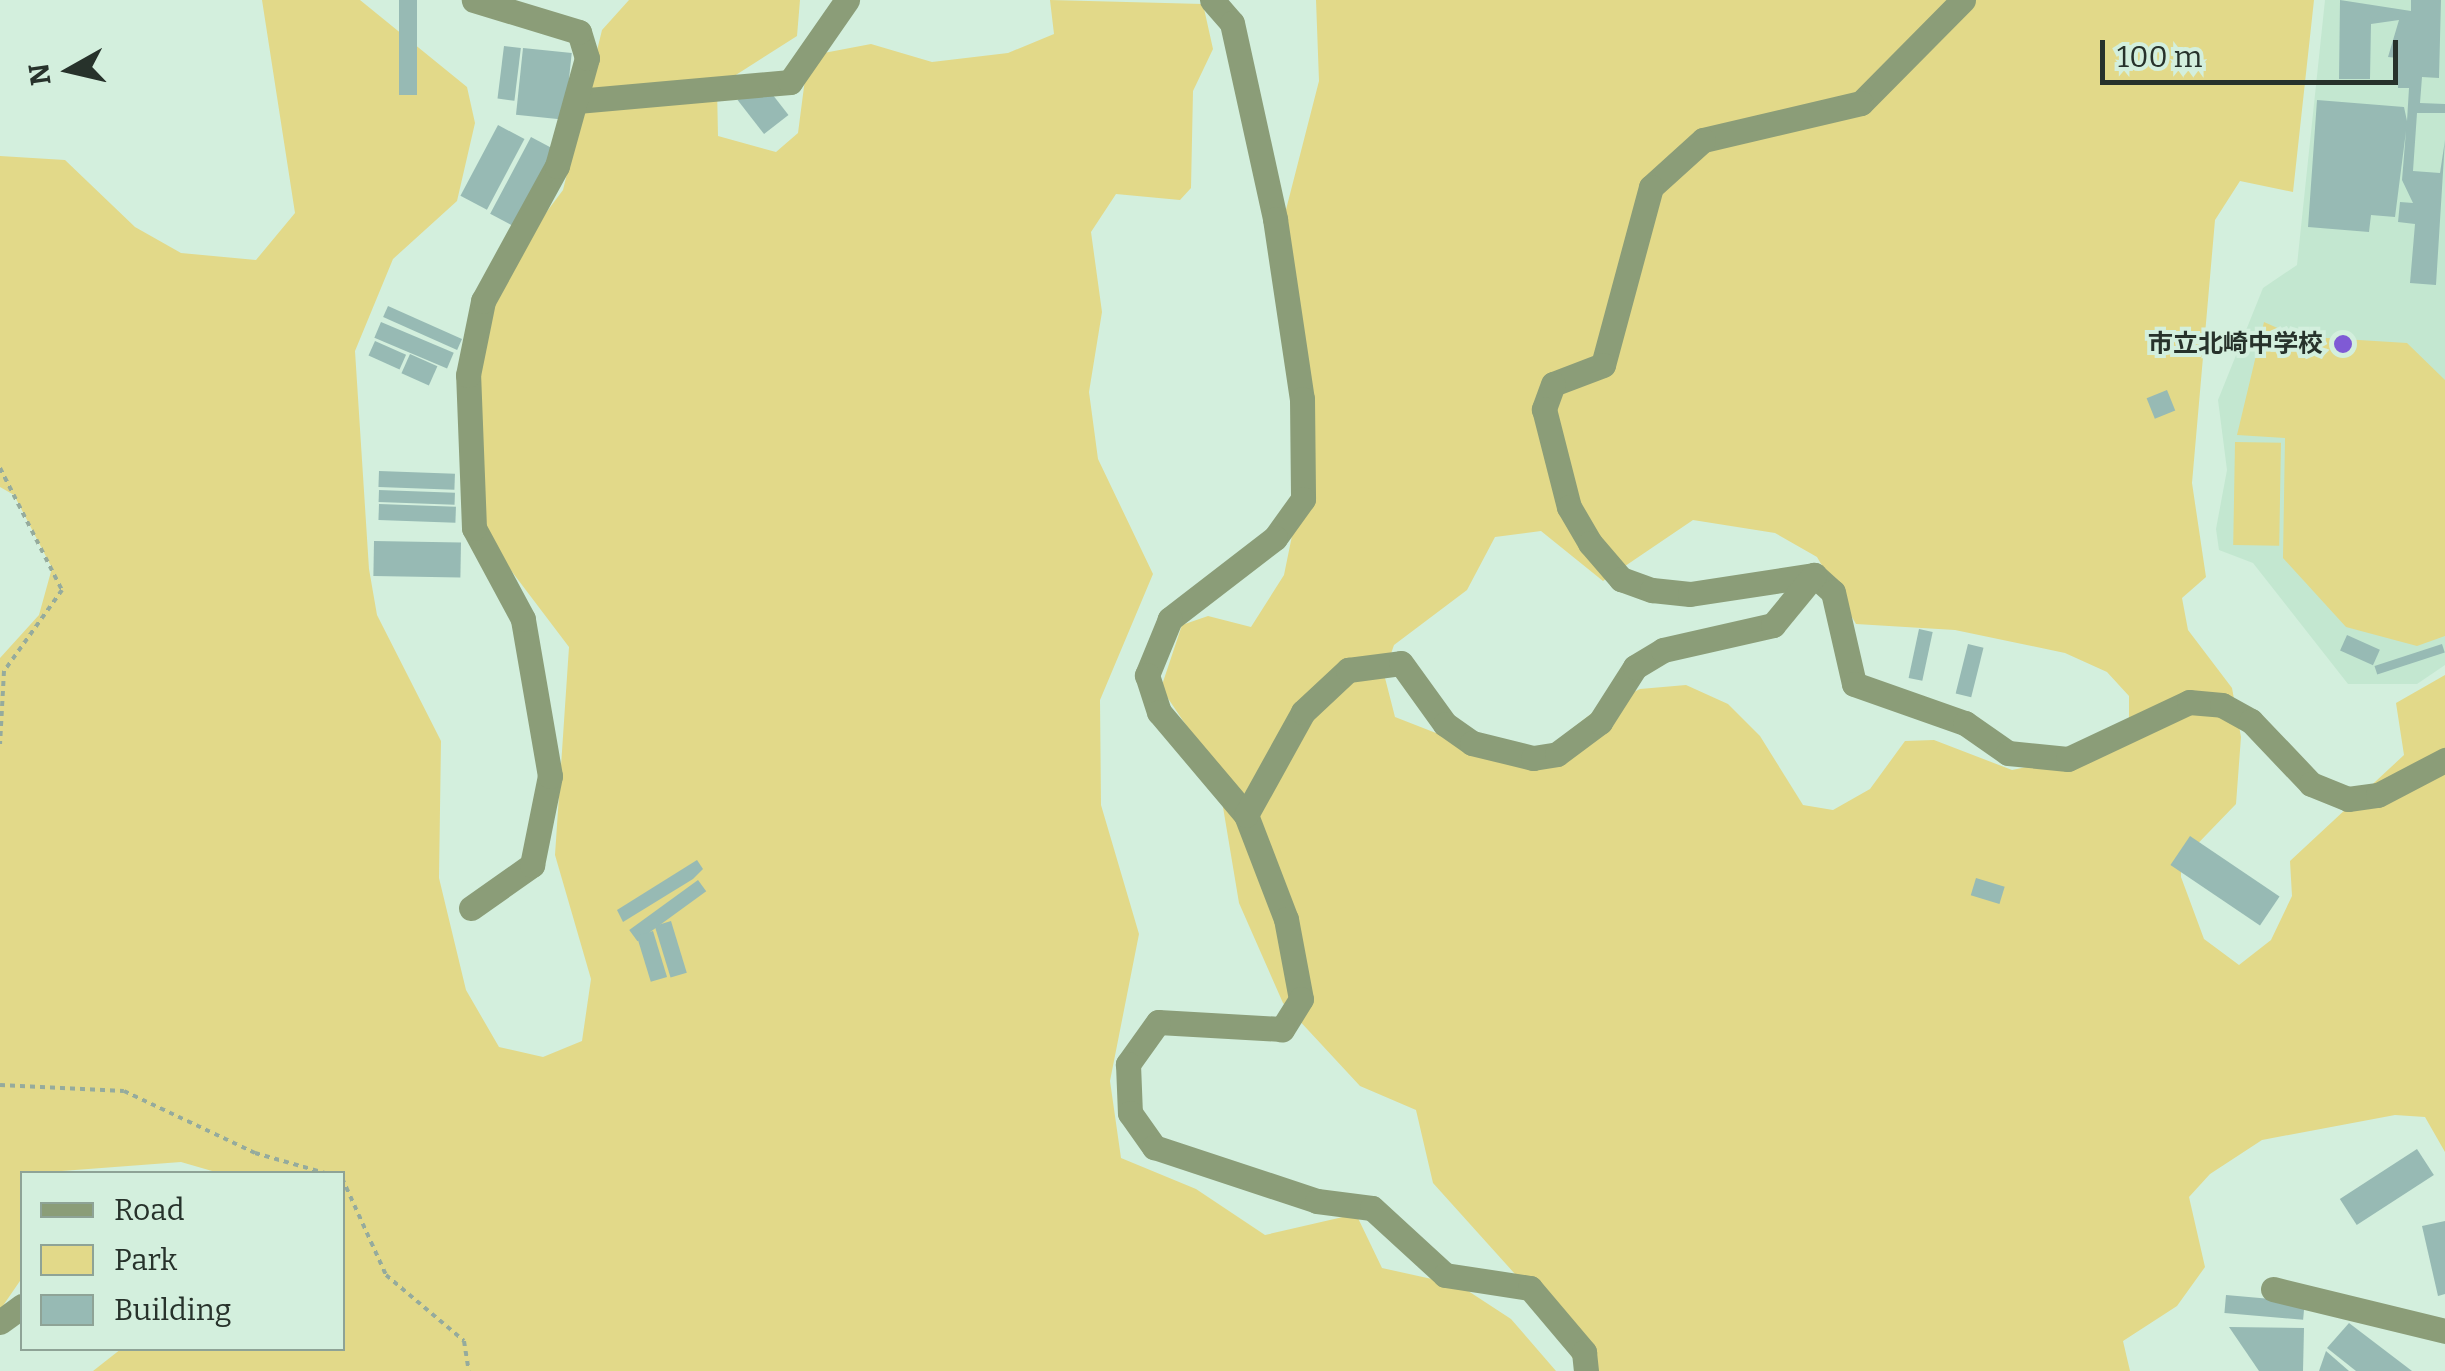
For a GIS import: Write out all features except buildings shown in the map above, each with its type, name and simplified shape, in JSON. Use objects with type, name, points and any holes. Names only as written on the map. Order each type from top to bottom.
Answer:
[{"type":"street","points":[[471,908],[532,865],[550,776],[524,619],[474,528],[468,375],[483,301],[557,166],[587,58],[579,32],[474,0]]},
{"type":"street","points":[[576,101],[790,82],[847,0]]},
{"type":"street","points":[[1212,0],[1240,50],[1276,219],[1302,399],[1304,499],[1275,538],[1170,619],[1148,675],[1159,712],[1246,816],[1286,919],[1301,999],[1296,1020],[1282,1028],[1158,1022],[1128,1064],[1139,1134],[1317,1201],[1372,1208],[1446,1276],[1530,1288],[1584,1352],[1586,1371]]},
{"type":"street","points":[[1814,575],[1690,594],[1620,578],[1569,506],[1544,409],[1553,384],[1602,365],[1651,188],[1678,154],[1703,140],[1861,103],[1963,0]]},
{"type":"street","points":[[1246,816],[1302,712],[1348,670],[1400,663],[1445,724],[1472,742],[1533,758],[1556,754],[1600,722],[1635,666],[1663,650],[1773,625],[1814,575]]},
{"type":"street","points":[[1814,575],[1832,592],[1854,684],[1964,723],[2008,754],[2068,758],[2189,702],[2252,721],[2311,784],[2348,799],[2378,795],[2445,760]]},
{"type":"street","points":[[2273,1289],[2445,1331]]},
{"type":"path","points":[[0,468],[62,590],[4,671],[0,744]]},
{"type":"path","points":[[0,1085],[124,1092],[255,1154],[317,1171]]},
{"type":"path","points":[[345,1185],[386,1274],[464,1341],[469,1371]]},
{"type":"shaded area","name":"市立北崎中学校","points":[[2325,0],[2445,0],[2445,665],[2417,684],[2348,684],[2253,563],[2219,550],[2216,529],[2227,470],[2218,400],[2263,288],[2297,265]]},
{"type":"green space","points":[[262,0],[360,0],[467,87],[475,123],[457,201],[393,259],[355,351],[369,569],[377,615],[441,741],[439,878],[466,990],[499,1047],[543,1057],[582,1041],[591,979],[555,855],[569,647],[488,540],[469,362],[518,250],[563,190],[602,30],[629,0],[800,0],[797,36],[717,87],[718,136],[776,152],[798,133],[808,56],[871,44],[932,62],[1008,53],[1054,34],[1050,0],[1203,4],[1213,49],[1193,91],[1191,188],[1180,200],[1116,194],[1091,232],[1102,312],[1089,392],[1098,459],[1153,574],[1100,700],[1101,805],[1139,934],[1110,1081],[1121,1158],[1196,1189],[1265,1235],[1356,1214],[1382,1268],[1459,1285],[1511,1319],[1556,1371],[93,1371],[118,1351],[345,1351],[345,1171],[212,1171],[181,1162],[20,1171],[20,1281],[0,1310],[0,658],[39,615],[52,568],[14,495],[0,487],[0,156],[65,160],[135,227],[181,253],[256,260],[295,213]]},
{"type":"green space","points":[[1316,0],[2314,0],[2293,192],[2240,181],[2215,220],[2192,483],[2206,577],[2182,598],[2188,630],[2232,688],[2241,737],[2236,804],[2181,861],[2181,877],[2204,939],[2239,965],[2271,940],[2292,896],[2290,861],[2404,755],[2396,703],[2445,675],[2445,1152],[2425,1117],[2395,1115],[2262,1140],[2210,1174],[2189,1197],[2205,1267],[2177,1306],[2123,1341],[2130,1371],[1580,1371],[1542,1304],[1433,1183],[1416,1110],[1360,1086],[1283,1003],[1239,903],[1217,771],[1161,688],[1182,625],[1208,616],[1251,627],[1284,575],[1305,472],[1280,233],[1319,81]],"holes":[[[1693,520],[1775,533],[1817,557],[1856,624],[1955,630],[2065,653],[2107,672],[2129,696],[2129,726],[2106,751],[2012,770],[1934,740],[1905,741],[1870,789],[1833,810],[1803,805],[1760,736],[1728,704],[1686,685],[1640,689],[1596,710],[1523,767],[1395,717],[1384,674],[1394,645],[1467,590],[1495,537],[1541,531],[1603,581]]]},
{"type":"green space","points":[[2264,322],[2295,336],[2407,343],[2445,380],[2445,636],[2417,646],[2346,627],[2283,558],[2285,438],[2237,435]]},
{"type":"green space","points":[[2235,442],[2281,443],[2279,546],[2233,545]]},
{"type":"place","name":"市立北崎中学校","points":[[2343,344]]}]
